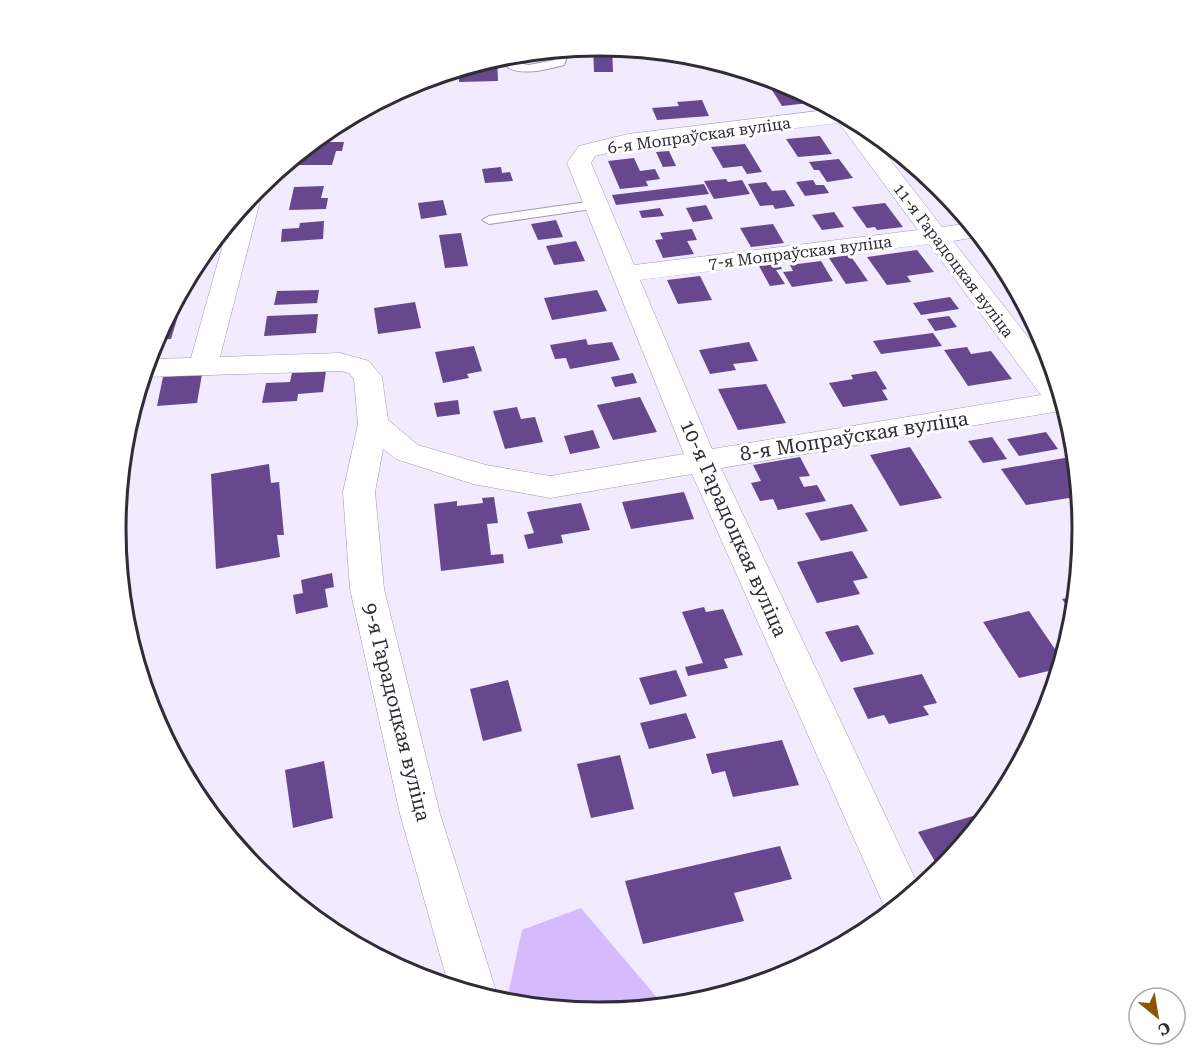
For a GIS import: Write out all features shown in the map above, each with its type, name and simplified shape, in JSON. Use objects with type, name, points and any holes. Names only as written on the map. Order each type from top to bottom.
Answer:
[{"type":"street","name":"6-я Мопраўская вуліца","points":[[586,151],[628,141],[830,116]]},
{"type":"street","name":"11-я Гарадоцкая вуліца","points":[[859,133],[1051,385]]},
{"type":"street","name":"10-я Гарадоцкая вуліца","points":[[586,151],[579,163],[594,205],[702,461],[901,895]]},
{"type":"street","points":[[203,366],[243,218]]},
{"type":"street","name":"7-я Мопраўская вуліца","points":[[623,274],[967,231]]},
{"type":"street","name":"9-я Гарадоцкая вуліца","points":[[155,368],[340,362],[359,367],[368,377],[373,424],[359,492],[367,589],[420,814],[471,984]]},
{"type":"street","name":"8-я Мопраўская вуліца","points":[[373,424],[407,452],[484,476],[550,487],[1056,404]]},
{"type":"lane","points":[[512,64],[529,68],[560,63],[561,58]]},
{"type":"lane","points":[[529,68],[535,60]]},
{"type":"lane","points":[[489,220],[594,205]]},
{"type":"shaded area","points":[[581,908],[658,998],[600,1002],[569,1001],[508,993],[522,930]]},
{"type":"building","points":[[593,56],[612,56],[613,72],[594,72]]},
{"type":"building","points":[[497,67],[498,81],[459,82],[459,77]]},
{"type":"building","points":[[772,90],[775,90],[807,103],[782,106]]},
{"type":"building","points":[[702,100],[709,116],[657,120],[652,108],[679,106],[677,102]]},
{"type":"building","points":[[820,136],[832,154],[798,157],[786,139]]},
{"type":"building","points":[[326,142],[344,142],[342,151],[336,151],[332,165],[298,165],[311,153]]},
{"type":"building","points":[[745,144],[762,172],[747,174],[742,166],[723,168],[711,147]]},
{"type":"building","points":[[669,151],[676,166],[663,167],[656,152]]},
{"type":"building","points":[[634,158],[640,171],[655,169],[660,179],[646,181],[648,186],[620,189],[608,161]]},
{"type":"building","points":[[839,159],[853,178],[827,182],[819,170],[814,170],[809,162]]},
{"type":"building","points":[[501,167],[502,173],[510,172],[513,181],[485,183],[482,169]]},
{"type":"building","points":[[726,179],[728,182],[742,180],[750,194],[714,199],[704,181]]},
{"type":"building","points":[[813,180],[816,185],[824,185],[829,193],[805,196],[796,182]]},
{"type":"building","points":[[766,182],[772,191],[785,190],[795,206],[775,209],[773,205],[760,206],[748,184]]},
{"type":"building","points":[[704,184],[709,194],[616,205],[612,195]]},
{"type":"building","points":[[324,186],[321,198],[328,198],[326,209],[289,210],[294,187]]},
{"type":"building","points":[[443,200],[447,215],[421,219],[418,203]]},
{"type":"building","points":[[885,203],[903,227],[877,230],[875,227],[867,228],[852,207]]},
{"type":"building","points":[[706,205],[713,219],[693,222],[686,208]]},
{"type":"building","points":[[660,208],[664,216],[642,218],[639,211]]},
{"type":"building","points":[[834,212],[844,227],[822,230],[812,215]]},
{"type":"building","points":[[556,220],[563,237],[538,240],[531,224]]},
{"type":"building","points":[[324,221],[323,239],[281,242],[282,229],[299,228],[300,223]]},
{"type":"building","points":[[773,224],[784,243],[751,247],[740,228]]},
{"type":"building","points":[[692,229],[697,240],[687,241],[694,254],[663,258],[655,240],[663,239],[660,233]]},
{"type":"building","points":[[461,233],[468,266],[445,268],[439,235]]},
{"type":"building","points":[[576,241],[585,261],[554,265],[546,246]]},
{"type":"building","points":[[917,250],[934,272],[907,276],[911,282],[887,285],[867,257]]},
{"type":"building","points":[[850,255],[868,281],[846,284],[829,258]]},
{"type":"building","points":[[821,261],[833,281],[792,287],[783,272],[793,271],[790,265]]},
{"type":"building","points":[[779,264],[782,269],[776,270],[785,284],[770,286],[759,266]]},
{"type":"building","points":[[700,276],[712,300],[678,304],[667,280]]},
{"type":"building","points":[[319,290],[317,303],[274,305],[277,291]]},
{"type":"building","points":[[597,290],[607,311],[552,320],[544,298]]},
{"type":"building","points":[[950,297],[959,309],[921,315],[913,303]]},
{"type":"building","points":[[415,302],[421,328],[378,334],[374,308]]},
{"type":"building","points":[[318,314],[316,333],[264,336],[267,316]]},
{"type":"building","points":[[177,316],[171,339],[166,339],[175,320]]},
{"type":"building","points":[[949,316],[957,327],[935,331],[927,319]]},
{"type":"building","points":[[933,333],[942,346],[881,354],[873,341]]},
{"type":"building","points":[[586,339],[588,345],[612,342],[620,360],[570,369],[566,358],[555,359],[550,345]]},
{"type":"building","points":[[749,342],[758,361],[733,364],[736,370],[710,374],[699,350]]},
{"type":"building","points":[[474,346],[482,371],[467,374],[469,378],[443,383],[435,352]]},
{"type":"building","points":[[967,347],[971,354],[991,351],[1012,379],[968,386],[944,350]]},
{"type":"building","points":[[326,371],[323,392],[298,394],[297,401],[262,403],[266,383],[290,382],[292,373]]},
{"type":"building","points":[[876,371],[887,389],[882,390],[888,400],[843,407],[829,383],[853,379],[851,375]]},
{"type":"building","points":[[633,373],[637,383],[615,387],[611,377]]},
{"type":"building","points":[[202,374],[197,403],[157,406],[163,377]]},
{"type":"building","points":[[766,384],[786,423],[738,430],[718,389]]},
{"type":"building","points":[[640,397],[657,432],[613,440],[597,405]]},
{"type":"building","points":[[458,400],[460,414],[437,417],[434,403]]},
{"type":"building","points":[[517,407],[521,419],[535,417],[543,442],[505,449],[493,411]]},
{"type":"building","points":[[593,430],[600,448],[570,454],[564,436]]},
{"type":"building","points":[[1046,432],[1058,449],[1019,456],[1007,439]]},
{"type":"building","points":[[992,437],[1007,459],[983,463],[968,441]]},
{"type":"building","points":[[910,447],[942,498],[900,506],[870,455]]},
{"type":"building","points":[[800,457],[810,476],[799,477],[804,487],[817,485],[826,501],[778,510],[773,499],[760,501],[751,483],[761,481],[753,465]]},
{"type":"building","points":[[1067,457],[1072,502],[1069,498],[1026,505],[1001,469]]},
{"type":"building","points":[[269,464],[271,483],[279,482],[284,535],[277,535],[280,557],[216,569],[211,474]]},
{"type":"building","points":[[684,492],[694,519],[631,529],[622,502]]},
{"type":"building","points":[[494,497],[498,523],[487,524],[491,555],[503,554],[504,563],[441,571],[434,504],[457,501],[457,506],[483,503],[482,498]]},
{"type":"building","points":[[581,503],[590,530],[561,535],[563,543],[528,549],[524,535],[534,533],[527,512]]},
{"type":"building","points":[[852,504],[868,531],[821,541],[805,513]]},
{"type":"building","points":[[852,551],[868,578],[853,581],[860,594],[817,603],[797,562]]},
{"type":"building","points":[[332,573],[334,587],[325,589],[328,607],[296,614],[293,595],[303,593],[301,580]]},
{"type":"building","points":[[704,607],[706,612],[723,609],[743,655],[724,659],[728,668],[688,676],[685,667],[703,663],[682,612]]},
{"type":"building","points":[[1029,611],[1057,652],[1051,670],[1019,678],[983,622]]},
{"type":"building","points":[[858,625],[874,654],[841,662],[825,632]]},
{"type":"building","points":[[676,670],[687,696],[650,705],[639,678]]},
{"type":"building","points":[[922,674],[937,703],[923,706],[929,715],[889,724],[884,715],[868,719],[853,688]]},
{"type":"building","points":[[508,680],[522,731],[483,741],[470,689]]},
{"type":"building","points":[[686,713],[696,738],[649,749],[640,723]]},
{"type":"building","points":[[782,740],[799,785],[733,797],[725,771],[712,774],[706,754]]},
{"type":"building","points":[[620,755],[634,809],[591,818],[577,764]]},
{"type":"building","points":[[324,761],[333,818],[293,828],[285,770]]},
{"type":"building","points":[[976,815],[935,862],[918,832]]},
{"type":"building","points":[[780,846],[792,879],[734,893],[744,921],[643,944],[625,881]]}]
